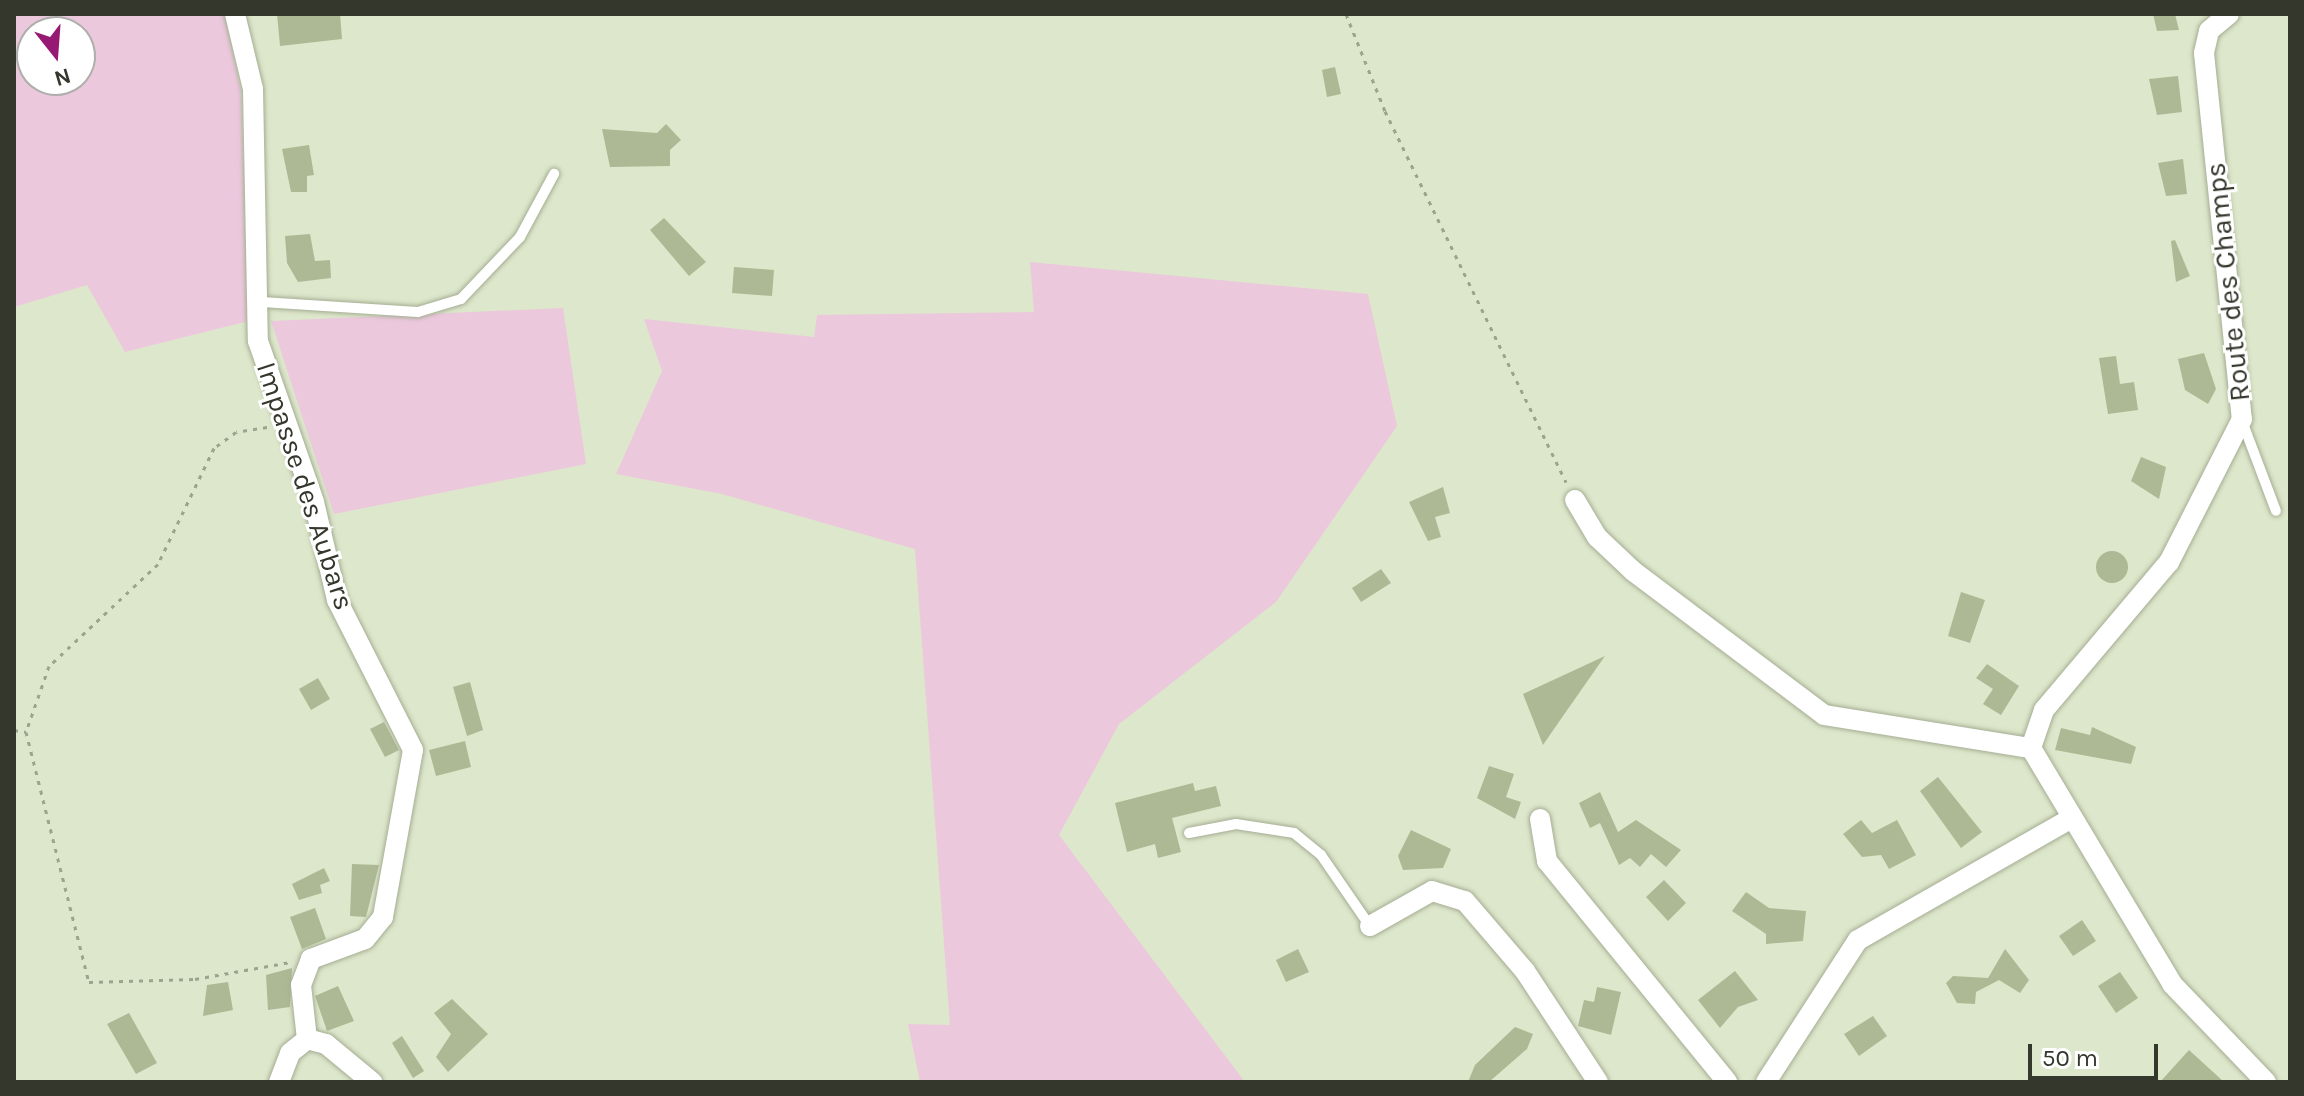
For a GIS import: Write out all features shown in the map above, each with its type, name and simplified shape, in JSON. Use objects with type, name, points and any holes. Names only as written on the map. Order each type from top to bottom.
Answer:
[{"type":"street","name":"Impasse des Aubars","points":[[235,14],[253,89],[262,302],[258,341],[337,600],[413,750],[383,917],[365,939],[311,959]]},
{"type":"street","name":"Route des Champs","points":[[2031,748],[2044,710],[2169,562],[2242,419],[2204,53],[2209,31],[2229,14]]},
{"type":"street","points":[[1575,500],[1597,537],[1633,571],[1824,715],[2031,748],[2172,984],[2266,1082]]},
{"type":"street","points":[[1766,1082],[1858,940],[2072,818]]},
{"type":"street","points":[[1540,819],[1547,861],[1727,1082]]},
{"type":"street","points":[[1370,926],[1432,891],[1465,901],[1525,971],[1598,1082]]},
{"type":"street","points":[[307,1039],[301,985],[311,959]]},
{"type":"street","points":[[279,1082],[290,1053],[307,1039]]},
{"type":"street","points":[[307,1039],[326,1044],[372,1082]]},
{"type":"lane","points":[[262,302],[418,312],[461,299],[520,237],[554,174]]},
{"type":"lane","points":[[2242,419],[2276,511]]},
{"type":"lane","points":[[1189,833],[1236,824],[1294,833],[1321,855],[1370,926]]},
{"type":"path","points":[[1346,14],[1385,111],[1575,500]]},
{"type":"path","points":[[287,428],[256,426],[214,448],[158,564],[49,666],[26,732],[89,982],[195,979],[311,959]]},
{"type":"path","points":[[14,730],[26,732]]},
{"type":"shaded area","points":[[14,14],[225,14],[241,91],[249,321],[125,352],[87,285],[14,307]]},
{"type":"shaded area","points":[[1030,262],[1368,294],[1397,426],[1276,602],[1119,724],[1059,835],[1245,1082],[920,1082],[908,1024],[950,1025],[915,549],[722,494],[616,474],[662,371],[644,319],[814,337],[817,315],[1034,312]]},
{"type":"shaded area","points":[[563,308],[586,464],[334,514],[271,321]]},
{"type":"building","points":[[277,14],[340,14],[342,39],[280,46]]},
{"type":"building","points":[[2153,14],[2175,14],[2179,30],[2157,31]]},
{"type":"building","points":[[1335,67],[1341,94],[1327,97],[1322,70]]},
{"type":"building","points":[[2178,76],[2182,112],[2157,115],[2149,79]]},
{"type":"building","points":[[666,124],[681,140],[670,150],[670,166],[610,167],[602,129],[657,133]]},
{"type":"building","points":[[309,145],[314,175],[307,176],[307,192],[291,192],[282,149]]},
{"type":"building","points":[[2183,159],[2187,194],[2166,196],[2158,163]]},
{"type":"building","points":[[664,218],[706,262],[689,276],[650,230]]},
{"type":"building","points":[[310,234],[315,261],[330,260],[331,278],[298,282],[287,263],[285,236]]},
{"type":"building","points":[[2175,240],[2190,276],[2176,282],[2171,241]]},
{"type":"building","points":[[734,267],[774,270],[772,296],[732,293]]},
{"type":"building","points":[[2204,353],[2216,389],[2208,404],[2185,390],[2178,359]]},
{"type":"building","points":[[2116,356],[2120,384],[2134,382],[2138,410],[2108,414],[2099,358]]},
{"type":"building","points":[[2141,457],[2166,467],[2159,499],[2131,481]]},
{"type":"building","points":[[1443,487],[1450,513],[1435,517],[1441,537],[1428,541],[1409,502]]},
{"type":"building","points":[[2112,551],[2123,556],[2128,567],[2123,578],[2112,583],[2101,578],[2096,567],[2101,556]]},
{"type":"building","points":[[1381,569],[1391,583],[1361,602],[1352,588]]},
{"type":"building","points":[[1961,592],[1985,600],[1970,643],[1948,636]]},
{"type":"building","points":[[1605,656],[1563,716],[1543,745],[1523,694]]},
{"type":"building","points":[[1987,664],[2019,686],[2001,715],[1983,704],[1993,689],[1976,678]]},
{"type":"building","points":[[318,678],[330,699],[311,710],[299,689]]},
{"type":"building","points":[[470,682],[483,730],[467,736],[453,687]]},
{"type":"building","points":[[384,722],[399,750],[385,757],[370,729]]},
{"type":"building","points":[[2092,727],[2136,747],[2131,764],[2055,750],[2061,728],[2090,735]]},
{"type":"building","points":[[465,741],[471,767],[436,776],[429,750]]},
{"type":"building","points":[[1489,766],[1514,774],[1506,797],[1521,802],[1515,819],[1477,798]]},
{"type":"building","points":[[1938,777],[1982,832],[1961,848],[1920,791]]},
{"type":"building","points":[[1193,783],[1195,791],[1216,786],[1221,806],[1172,818],[1181,852],[1158,858],[1155,844],[1127,852],[1115,803]]},
{"type":"building","points":[[1600,792],[1618,832],[1636,820],[1681,850],[1666,867],[1651,854],[1640,867],[1630,858],[1619,865],[1600,823],[1590,828],[1579,803]]},
{"type":"building","points":[[1861,820],[1872,833],[1897,820],[1916,855],[1889,869],[1881,855],[1862,857],[1843,834]]},
{"type":"building","points":[[1411,830],[1451,849],[1443,868],[1403,870],[1398,856]]},
{"type":"building","points":[[352,864],[379,865],[366,917],[350,916]]},
{"type":"building","points":[[324,868],[330,881],[320,885],[322,893],[299,900],[292,884]]},
{"type":"building","points":[[1664,880],[1686,903],[1668,921],[1646,897]]},
{"type":"building","points":[[1746,892],[1769,908],[1806,911],[1803,941],[1766,944],[1766,934],[1732,911]]},
{"type":"building","points":[[315,908],[326,939],[302,949],[290,917]]},
{"type":"building","points":[[2082,920],[2096,941],[2073,956],[2059,936]]},
{"type":"building","points":[[1298,949],[1309,972],[1286,982],[1276,960]]},
{"type":"building","points":[[2005,949],[2029,980],[2020,993],[1999,980],[1976,992],[1975,1004],[1957,1003],[1946,983],[1953,976],[1988,978]]},
{"type":"building","points":[[292,968],[290,1007],[268,1010],[266,975]]},
{"type":"building","points":[[1735,971],[1758,1000],[1738,1007],[1720,1028],[1698,1000]]},
{"type":"building","points":[[2120,972],[2138,998],[2116,1013],[2098,986]]},
{"type":"building","points":[[228,982],[233,1010],[203,1016],[207,985]]},
{"type":"building","points":[[338,986],[354,1021],[327,1031],[315,996]]},
{"type":"building","points":[[1597,987],[1621,992],[1611,1035],[1578,1026],[1584,1000],[1594,1002]]},
{"type":"building","points":[[452,999],[488,1034],[448,1072],[436,1057],[451,1034],[434,1013]]},
{"type":"building","points":[[129,1013],[157,1063],[136,1074],[107,1024]]},
{"type":"building","points":[[1873,1016],[1887,1036],[1859,1056],[1844,1034]]},
{"type":"building","points":[[1515,1027],[1533,1034],[1527,1049],[1489,1082],[1468,1082],[1475,1065]]},
{"type":"building","points":[[402,1036],[424,1071],[413,1078],[392,1043]]},
{"type":"building","points":[[2189,1050],[2224,1082],[2160,1082]]}]
